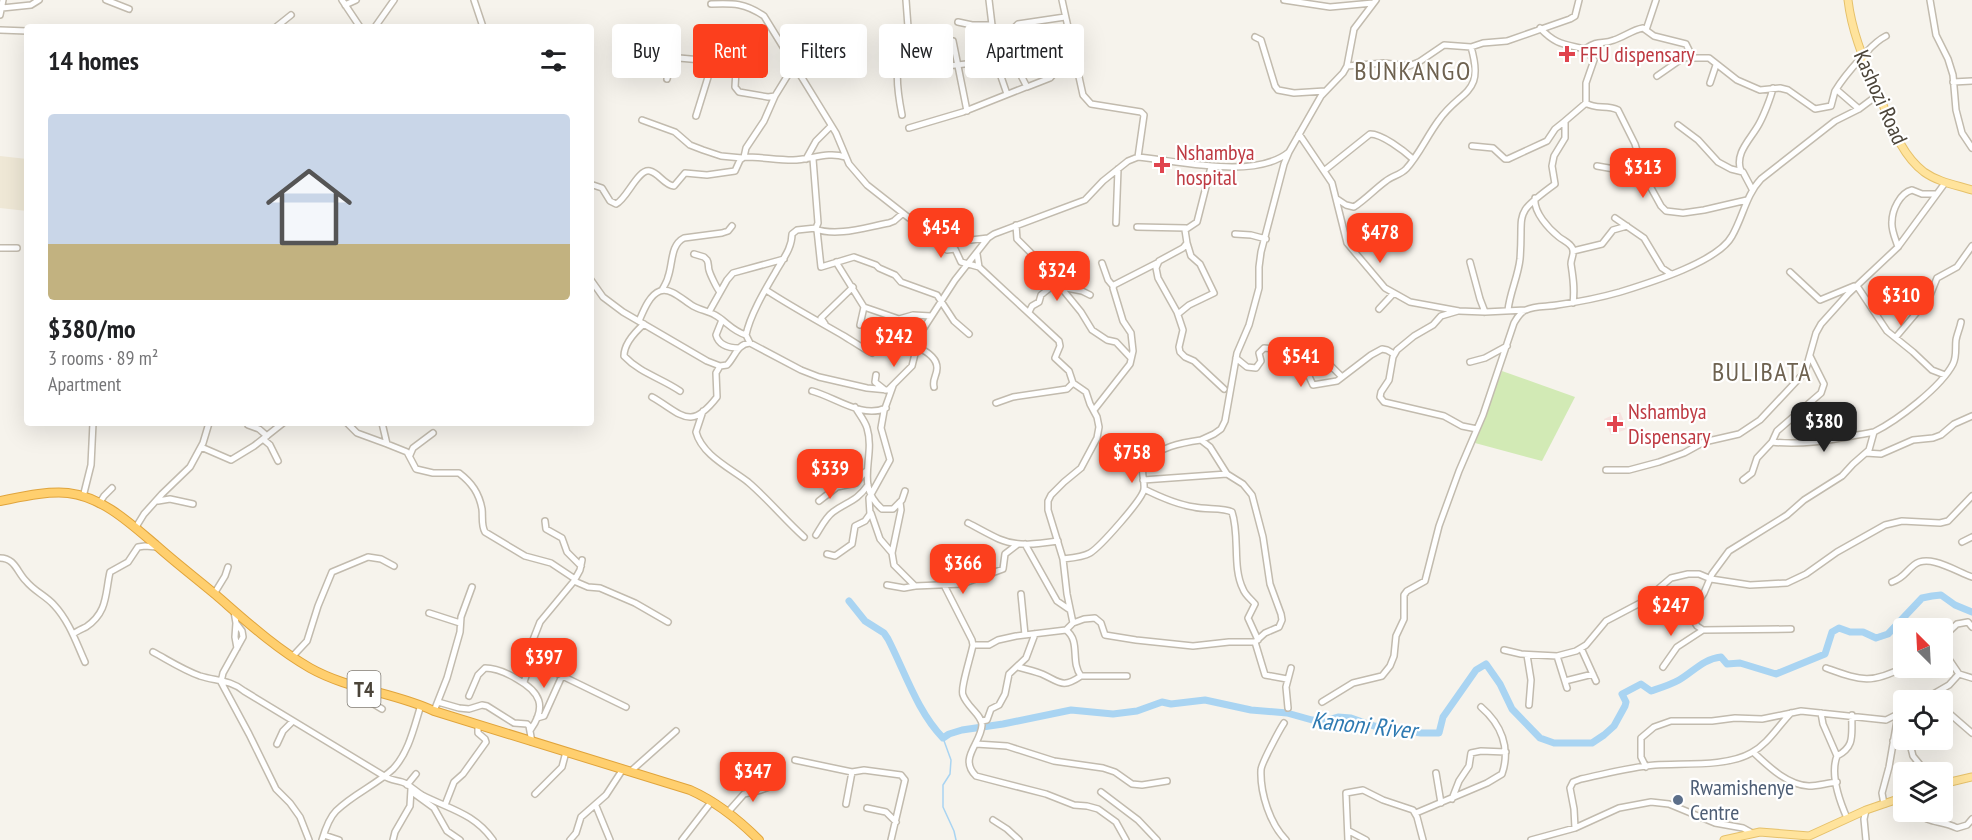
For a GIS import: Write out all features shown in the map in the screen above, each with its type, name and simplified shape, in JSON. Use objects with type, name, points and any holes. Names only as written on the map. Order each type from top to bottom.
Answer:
[{"type":"highway","name":"T4","points":[[0,501],[67,493],[99,504],[136,527],[158,548],[292,657],[320,672],[351,685],[422,705],[478,725],[690,790],[728,812],[759,840]]},
{"type":"main road","name":"Kashozi Road","points":[[1848,0],[1853,31],[1863,57],[1892,128],[1910,158],[1924,171],[1945,183],[1972,190]]},
{"type":"main road","points":[[1953,781],[1972,777]]},
{"type":"main road","points":[[1725,840],[1752,833],[1809,836],[1866,810],[1893,801]]},
{"type":"street","points":[[0,15],[3,0]]},
{"type":"street","points":[[2,8],[31,5],[39,0]]},
{"type":"street","points":[[106,0],[129,9]]},
{"type":"street","points":[[356,0],[343,3],[358,24]]},
{"type":"street","points":[[377,24],[394,0]]},
{"type":"street","points":[[474,0],[482,24]]},
{"type":"street","points":[[906,0],[908,24]]},
{"type":"street","points":[[989,0],[992,24]]},
{"type":"street","points":[[1062,0],[1067,24]]},
{"type":"street","points":[[1287,0],[1330,7],[1375,2]]},
{"type":"street","points":[[1347,66],[1384,63],[1408,66],[1419,62],[1444,45],[1471,46],[1507,41],[1570,19],[1575,16],[1580,0]]},
{"type":"street","points":[[1646,30],[1656,0]]},
{"type":"street","points":[[1930,0],[1935,34],[1948,58],[1962,133],[1972,148]]},
{"type":"street","points":[[1064,559],[1088,555],[1125,518],[1144,489],[1142,466],[1151,455],[1170,446],[1201,440],[1221,429],[1225,421],[1236,358],[1251,317],[1259,283],[1259,262],[1275,196],[1289,152],[1325,91],[1343,73],[1347,66],[1354,29],[1375,2]]},
{"type":"street","points":[[711,4],[729,3],[752,7],[764,16],[780,40]]},
{"type":"street","points":[[280,24],[291,15]]},
{"type":"street","points":[[1018,24],[1065,17]]},
{"type":"street","points":[[958,22],[967,24]]},
{"type":"street","points":[[1472,146],[1493,148],[1508,159],[1547,141],[1555,129],[1586,103],[1586,83],[1593,69],[1594,60],[1585,49],[1562,45],[1540,28]]},
{"type":"street","points":[[1585,49],[1595,42],[1612,41],[1638,29],[1646,30],[1654,36],[1686,44],[1691,56]]},
{"type":"street","points":[[0,30],[24,31]]},
{"type":"street","points":[[1255,36],[1261,40],[1278,90],[1294,93],[1325,91]]},
{"type":"street","points":[[1657,76],[1680,60],[1691,56],[1709,58],[1737,80],[1760,90],[1773,88],[1794,93],[1815,109],[1831,106],[1835,91],[1847,72],[1872,45],[1886,36]]},
{"type":"street","points":[[953,41],[967,111]]},
{"type":"street","points":[[1337,199],[1346,206],[1354,207],[1375,192],[1385,181],[1403,172],[1419,152],[1439,119],[1469,88],[1476,72],[1471,46]]},
{"type":"street","points":[[667,79],[671,63],[679,58],[693,59]]},
{"type":"street","points":[[953,65],[965,64]]},
{"type":"street","points":[[1710,83],[1716,65]]},
{"type":"street","points":[[696,116],[708,78]]},
{"type":"street","points":[[736,78],[735,87],[739,92],[775,96]]},
{"type":"street","points":[[594,185],[602,188],[610,201],[616,204],[623,200],[638,177],[644,172],[651,171],[669,185],[674,186],[685,173],[707,175],[735,171],[745,150],[764,121],[775,96],[788,78]]},
{"type":"street","points":[[800,78],[840,140],[845,157],[867,186],[888,200],[902,214],[914,220],[943,222],[971,240],[979,251],[978,263],[982,269],[1059,341],[1060,346],[1055,358],[1069,371],[1073,383],[1086,392],[1099,427],[1097,438],[1081,468],[1064,482],[1048,501],[1048,510],[1064,559],[1073,623]]},
{"type":"street","points":[[899,78],[902,115]]},
{"type":"street","points":[[1002,78],[1007,94]]},
{"type":"street","points":[[1021,78],[1026,87]]},
{"type":"street","points":[[909,128],[967,111],[1050,78]]},
{"type":"street","points":[[1080,78],[1083,95],[1091,104],[1141,112],[1144,115],[1138,157]]},
{"type":"street","points":[[1953,82],[1972,81]]},
{"type":"street","points":[[1752,189],[1739,164],[1742,153],[1761,121],[1773,88]]},
{"type":"street","points":[[1835,91],[1840,92],[1859,109]]},
{"type":"street","points":[[1299,134],[1332,183],[1347,243],[1378,282],[1393,294],[1419,305],[1459,311],[1526,310],[1574,303],[1623,291],[1671,274],[1723,248],[1733,235],[1752,189],[1761,179],[1835,121],[1859,109],[1879,94]]},
{"type":"street","points":[[1586,103],[1592,107],[1604,106],[1618,110],[1635,144],[1646,179],[1661,206],[1669,212],[1704,210],[1747,200]]},
{"type":"street","points":[[642,120],[675,132],[690,145],[721,156],[795,160],[831,154],[845,157]]},
{"type":"street","points":[[1508,310],[1520,259],[1520,220],[1526,207],[1555,184],[1552,166],[1554,156],[1565,138],[1565,121]]},
{"type":"street","points":[[1678,125],[1698,140],[1718,162],[1731,170],[1741,171]]},
{"type":"street","points":[[831,126],[816,141],[809,159],[818,223],[816,229],[821,267],[849,258],[860,258],[894,274],[901,282],[934,294],[954,321],[969,334]]},
{"type":"street","points":[[1325,170],[1365,137],[1374,134],[1413,159]]},
{"type":"street","points":[[971,240],[988,238],[1016,225],[1085,200],[1103,181],[1128,161],[1138,157],[1211,167],[1265,164],[1282,158],[1289,152]]},
{"type":"street","points":[[1597,166],[1620,170],[1646,179]]},
{"type":"street","points":[[1137,226],[1186,228],[1197,222],[1211,167]]},
{"type":"street","points":[[1116,223],[1118,169]]},
{"type":"street","points":[[1606,470],[1640,468],[1684,453],[1704,442],[1736,435],[1767,413],[1807,368],[1816,333],[1821,324],[1898,247],[1945,183]]},
{"type":"street","points":[[1898,247],[1892,222],[1903,195],[1912,190],[1922,194],[1936,194]]},
{"type":"street","points":[[1535,198],[1534,206],[1539,213],[1552,231],[1570,245],[1573,251],[1571,263],[1574,303]]},
{"type":"street","points":[[902,214],[889,223],[835,232],[816,229],[797,230],[793,233],[791,246],[752,318],[746,334],[750,343],[819,377],[887,390],[912,366],[920,334],[940,302],[988,238]]},
{"type":"street","points":[[1615,218],[1644,238],[1662,268],[1671,274]]},
{"type":"street","points":[[922,221],[947,250],[955,249],[961,262],[982,269]]},
{"type":"street","points":[[1016,225],[1017,239],[1032,253],[1081,312],[1094,332],[1107,340],[1116,342],[1131,358]]},
{"type":"street","points":[[680,391],[644,372],[624,356],[624,351],[642,323],[652,298],[662,290],[669,277],[672,257],[678,241],[684,238],[725,232],[732,226]]},
{"type":"street","points":[[1573,251],[1602,244],[1613,230],[1627,226]]},
{"type":"street","points":[[1178,314],[1189,305],[1214,293],[1200,264],[1191,256],[1186,243],[1186,228]]},
{"type":"street","points":[[1235,234],[1266,238]]},
{"type":"street","points":[[1113,286],[1157,263],[1182,248],[1186,243]]},
{"type":"street","points":[[1896,337],[1929,298],[1937,278],[1957,267],[1972,246]]},
{"type":"street","points":[[0,248],[17,248]]},
{"type":"street","points":[[694,254],[707,260],[708,269],[720,292]]},
{"type":"street","points":[[709,312],[733,273],[784,259]]},
{"type":"street","points":[[836,262],[864,307],[860,325]]},
{"type":"street","points":[[1470,262],[1485,312]]},
{"type":"street","points":[[1094,410],[1128,368],[1133,340],[1102,263]]},
{"type":"street","points":[[1157,263],[1156,274],[1178,314],[1183,332],[1180,352],[1196,362],[1224,389]]},
{"type":"street","points":[[1029,312],[1032,306],[1039,302],[1041,295],[1074,265],[1084,271]]},
{"type":"street","points":[[1790,272],[1816,299],[1820,300],[1858,285]]},
{"type":"street","points":[[1056,282],[1090,295]]},
{"type":"street","points":[[594,284],[606,300],[692,353],[720,366],[728,366],[739,348],[750,343]]},
{"type":"street","points":[[1858,285],[1887,330],[1932,370],[1945,375]]},
{"type":"street","points":[[829,328],[821,318],[853,287]]},
{"type":"street","points":[[662,290],[709,312],[731,329],[746,334]]},
{"type":"street","points":[[766,290],[873,353]]},
{"type":"street","points":[[1379,309],[1393,294]]},
{"type":"street","points":[[864,307],[899,319],[913,315],[931,316]]},
{"type":"street","points":[[1323,702],[1356,682],[1382,676],[1390,666],[1394,656],[1396,636],[1404,619],[1403,598],[1407,591],[1425,581],[1440,526],[1514,323],[1526,310]]},
{"type":"street","points":[[1459,311],[1441,316],[1433,325],[1409,339],[1394,354],[1391,375],[1380,394],[1382,400],[1444,416],[1462,426],[1477,429]]},
{"type":"street","points":[[722,320],[717,331],[717,339],[726,346],[739,348]]},
{"type":"street","points":[[1772,442],[1810,443],[1874,432],[1892,422],[1945,375],[1955,359],[1961,322]]},
{"type":"street","points":[[1470,362],[1485,358],[1507,346]]},
{"type":"street","points":[[918,347],[930,354],[936,364],[934,387]]},
{"type":"street","points":[[1236,358],[1247,367],[1256,368],[1261,361],[1259,353],[1261,350],[1264,348],[1279,350],[1305,370],[1313,384],[1333,382],[1380,350],[1385,349],[1394,354]]},
{"type":"street","points":[[1743,480],[1752,473],[1757,458],[1772,442],[1777,431],[1821,393],[1824,384],[1810,356]]},
{"type":"street","points":[[1318,358],[1328,362],[1342,377]]},
{"type":"street","points":[[652,397],[686,417],[695,417],[717,397],[716,373],[720,366]]},
{"type":"street","points":[[876,375],[875,382],[887,390]]},
{"type":"street","points":[[996,403],[1005,399],[1066,389],[1073,383]]},
{"type":"street","points":[[892,553],[882,542],[868,501],[890,460],[881,428],[893,386]]},
{"type":"street","points":[[812,391],[870,411],[886,408]]},
{"type":"street","points":[[855,407],[868,431],[866,471],[868,485],[876,504],[882,509],[893,509],[900,502],[905,491]]},
{"type":"street","points":[[704,411],[696,432],[702,445],[725,466],[748,482],[804,537]]},
{"type":"street","points":[[1866,453],[1881,454],[1913,440],[1933,438],[1941,435],[1954,424],[1972,416]]},
{"type":"street","points":[[83,497],[91,465],[93,426]]},
{"type":"street","points":[[136,527],[144,514],[190,467],[201,447],[208,426]]},
{"type":"street","points":[[251,426],[259,429],[279,461]]},
{"type":"street","points":[[201,447],[231,460],[279,426]]},
{"type":"street","points":[[350,426],[357,433],[410,455]]},
{"type":"street","points":[[383,426],[387,444]]},
{"type":"street","points":[[1703,630],[1697,626],[1690,615],[1719,564],[1734,547],[1787,515],[1804,500],[1842,476],[1869,450],[1874,432]]},
{"type":"street","points":[[433,433],[412,448],[410,455],[414,467],[433,473],[459,473],[476,489],[485,532],[512,546],[525,556],[550,563],[588,587],[600,588],[635,603],[668,622]]},
{"type":"street","points":[[973,645],[989,645],[1004,638],[1066,630],[1073,623],[1095,618],[1101,623],[1105,635],[1157,643],[1200,646],[1256,641],[1265,633],[1279,627],[1282,620],[1281,614],[1270,584],[1263,537],[1252,495],[1243,484],[1227,474],[1210,447],[1201,440]]},
{"type":"street","points":[[819,501],[837,486],[850,486],[856,483],[866,471]]},
{"type":"street","points":[[1143,480],[1227,474]]},
{"type":"street","points":[[816,535],[828,516],[854,501],[868,485]]},
{"type":"street","points":[[99,504],[112,488]]},
{"type":"street","points":[[1144,489],[1191,507],[1232,512],[1235,523],[1239,577],[1244,591],[1255,604],[1248,618],[1265,675],[1287,679]]},
{"type":"street","points":[[1504,650],[1527,655],[1557,656],[1581,648],[1606,621],[1644,601],[1671,578],[1695,573],[1711,579],[1750,585],[1787,583],[1806,574],[1837,552],[1885,525],[1902,521],[1940,523],[1948,521],[1972,496]]},
{"type":"street","points":[[156,501],[170,499],[193,504]]},
{"type":"street","points":[[900,502],[901,510],[892,553],[894,565],[915,585]]},
{"type":"street","points":[[827,554],[835,556],[852,544],[855,526],[867,520],[870,512]]},
{"type":"street","points":[[524,682],[528,669],[526,650],[531,645],[540,622],[575,580],[581,563],[567,552],[562,538],[546,529],[545,522]]},
{"type":"street","points":[[968,523],[1000,539],[1022,544],[1058,541]]},
{"type":"street","points":[[1962,542],[1972,537]]},
{"type":"street","points":[[887,585],[904,588],[915,585],[971,582],[1001,570],[1004,567],[1005,555],[1022,544]]},
{"type":"street","points":[[1022,544],[1057,601],[1070,610]]},
{"type":"street","points":[[73,634],[88,625],[101,612],[112,569],[128,561],[138,547],[158,548]]},
{"type":"street","points":[[292,657],[307,641],[332,572],[368,557],[381,559],[394,566]]},
{"type":"street","points":[[0,558],[12,561],[26,582],[59,610],[85,662]]},
{"type":"street","points":[[1892,582],[1903,578],[1915,564],[1922,561],[1945,565],[1972,577]]},
{"type":"street","points":[[214,594],[228,567]]},
{"type":"street","points":[[944,585],[973,645],[962,691],[969,708],[978,715],[981,721],[981,734],[968,758],[970,770],[976,776],[1046,794],[1074,805],[1098,809],[1116,822],[1126,840]]},
{"type":"street","points":[[434,711],[447,678],[461,616],[472,587]]},
{"type":"street","points":[[1021,594],[1025,635]]},
{"type":"street","points":[[234,611],[237,648],[221,682],[276,789],[300,817],[309,840]]},
{"type":"street","points":[[429,613],[460,623]]},
{"type":"street","points":[[1953,627],[1961,622],[1968,622],[1972,627]]},
{"type":"street","points":[[1663,667],[1677,647],[1703,630],[1791,628]]},
{"type":"street","points":[[1066,630],[1074,639],[1076,666],[1081,676]]},
{"type":"street","points":[[981,721],[987,720],[991,709],[1002,701],[1007,690],[1009,674],[1028,655],[1035,634]]},
{"type":"street","points":[[1581,648],[1596,681]]},
{"type":"street","points":[[153,652],[198,675],[235,684],[394,782],[400,782],[434,808],[447,831],[460,840]]},
{"type":"street","points":[[1527,655],[1531,680],[1529,705]]},
{"type":"street","points":[[1557,656],[1567,688]]},
{"type":"street","points":[[1953,665],[1959,674],[1972,678]]},
{"type":"street","points":[[1018,667],[1044,675],[1058,683],[1072,682],[1081,676],[1127,676]]},
{"type":"street","points":[[469,696],[478,675],[485,668],[505,672],[531,687],[540,707],[531,729],[532,742]]},
{"type":"street","points":[[1288,708],[1286,687],[1291,668]]},
{"type":"street","points":[[1826,668],[1852,677],[1872,680],[1893,672]]},
{"type":"street","points":[[528,669],[547,669],[626,707]]},
{"type":"street","points":[[1565,681],[1593,674]]},
{"type":"street","points":[[1940,690],[1949,685],[1959,674]]},
{"type":"street","points":[[537,718],[544,716],[562,676]]},
{"type":"street","points":[[371,691],[373,704],[382,708]]},
{"type":"street","points":[[438,702],[469,709],[482,705],[487,706],[510,722],[526,724],[531,729]]},
{"type":"street","points":[[323,837],[328,823],[337,810],[393,768],[406,749],[422,705]]},
{"type":"street","points":[[1416,813],[1499,777],[1504,768],[1506,752],[1498,727],[1481,707]]},
{"type":"street","points":[[1646,766],[1641,757],[1641,738],[1654,727],[1671,721],[1762,719],[1807,711],[1886,720],[1893,717]]},
{"type":"street","points":[[1575,828],[1570,788],[1573,782],[1646,766],[1702,764],[1753,752],[1792,712]]},
{"type":"street","points":[[1821,713],[1822,724],[1837,756]]},
{"type":"street","points":[[1847,818],[1834,763],[1837,756],[1845,751],[1850,743],[1852,715]]},
{"type":"street","points":[[1953,716],[1972,733]]},
{"type":"street","points":[[277,744],[283,731],[293,721]]},
{"type":"street","points":[[1284,723],[1263,761],[1261,771],[1265,803],[1278,832],[1286,840]]},
{"type":"street","points":[[445,805],[454,782],[463,774],[486,742],[478,733],[478,725]]},
{"type":"street","points":[[570,840],[576,833],[581,817],[596,806],[627,770],[676,732]]},
{"type":"street","points":[[1884,804],[1882,793],[1893,741]]},
{"type":"street","points":[[976,744],[1007,746],[1062,762],[1103,768],[1115,772],[1132,784],[1142,785],[1167,781]]},
{"type":"street","points":[[535,794],[562,767],[566,752]]},
{"type":"street","points":[[1452,799],[1459,781],[1469,766],[1471,753],[1506,752]]},
{"type":"street","points":[[1753,752],[1778,773],[1798,784],[1813,786],[1837,782]]},
{"type":"street","points":[[795,760],[852,772],[882,771],[901,775],[904,780],[891,840]]},
{"type":"street","points":[[846,804],[852,772]]},
{"type":"street","points":[[1436,773],[1441,803]]},
{"type":"street","points":[[393,840],[395,831],[410,806],[409,788],[416,774]]},
{"type":"street","points":[[728,812],[744,794],[772,786]]},
{"type":"street","points":[[409,788],[479,822],[493,840]]},
{"type":"street","points":[[1348,840],[1346,794],[1348,791],[1363,790],[1383,800],[1413,810],[1416,813],[1423,840]]},
{"type":"street","points":[[1101,792],[1138,820],[1157,840]]},
{"type":"street","points":[[682,840],[712,801]]},
{"type":"street","points":[[1531,840],[1575,828],[1619,808],[1659,802],[1715,823],[1743,828],[1752,833]]},
{"type":"street","points":[[596,806],[610,840]]},
{"type":"street","points":[[867,808],[886,812],[896,822]]},
{"type":"street","points":[[1866,810],[1864,819],[1866,840]]},
{"type":"street","points":[[1939,822],[1956,828],[1967,825],[1972,819]]},
{"type":"street","points":[[993,820],[1019,840]]},
{"type":"street","points":[[1349,831],[1366,840]]},
{"type":"street","points":[[316,840],[323,837],[339,840]]},
{"type":"shaded area","points":[[0,156],[24,159],[24,211],[0,208]]},
{"type":"shaded area","name":"Nshambya Dispensary","points":[[1620,412],[1627,429],[1611,435],[1604,419]]},
{"type":"green space","points":[[1502,371],[1575,397],[1542,461],[1475,443]]},
{"type":"waterway","name":"Kanoni River","points":[[849,601],[865,621],[884,633],[919,704],[943,738],[962,730],[1071,710],[1113,714],[1137,711],[1162,702],[1171,704],[1205,700],[1251,710],[1287,713],[1312,720],[1351,718],[1374,726],[1421,733],[1439,733],[1443,717],[1476,670],[1486,664],[1500,684],[1512,709],[1540,738],[1554,743],[1592,743],[1614,726],[1625,706],[1626,702],[1622,694],[1641,684],[1651,691],[1669,685],[1715,658],[1721,657],[1727,664],[1740,663],[1776,674],[1825,654],[1832,632],[1839,628],[1850,632],[1863,632],[1876,638],[1888,634],[1922,598],[1941,595],[1955,605],[1972,612]]},
{"type":"waterway","points":[[943,738],[951,760],[950,774],[943,785],[943,807],[956,840]]},
{"type":"place","name":"FFU dispensary","points":[[1567,54]]},
{"type":"place","name":"Nshambya hospital","points":[[1162,165]]},
{"type":"place","name":"Nshambya Dispensary","points":[[1615,424]]},
{"type":"place","name":"Rwamishenye Centre","points":[[1678,800]]},
{"type":"district","name":"BUNKANGO","points":[[1413,70]]},
{"type":"district","name":"BULIBATA","points":[[1762,371]]}]
